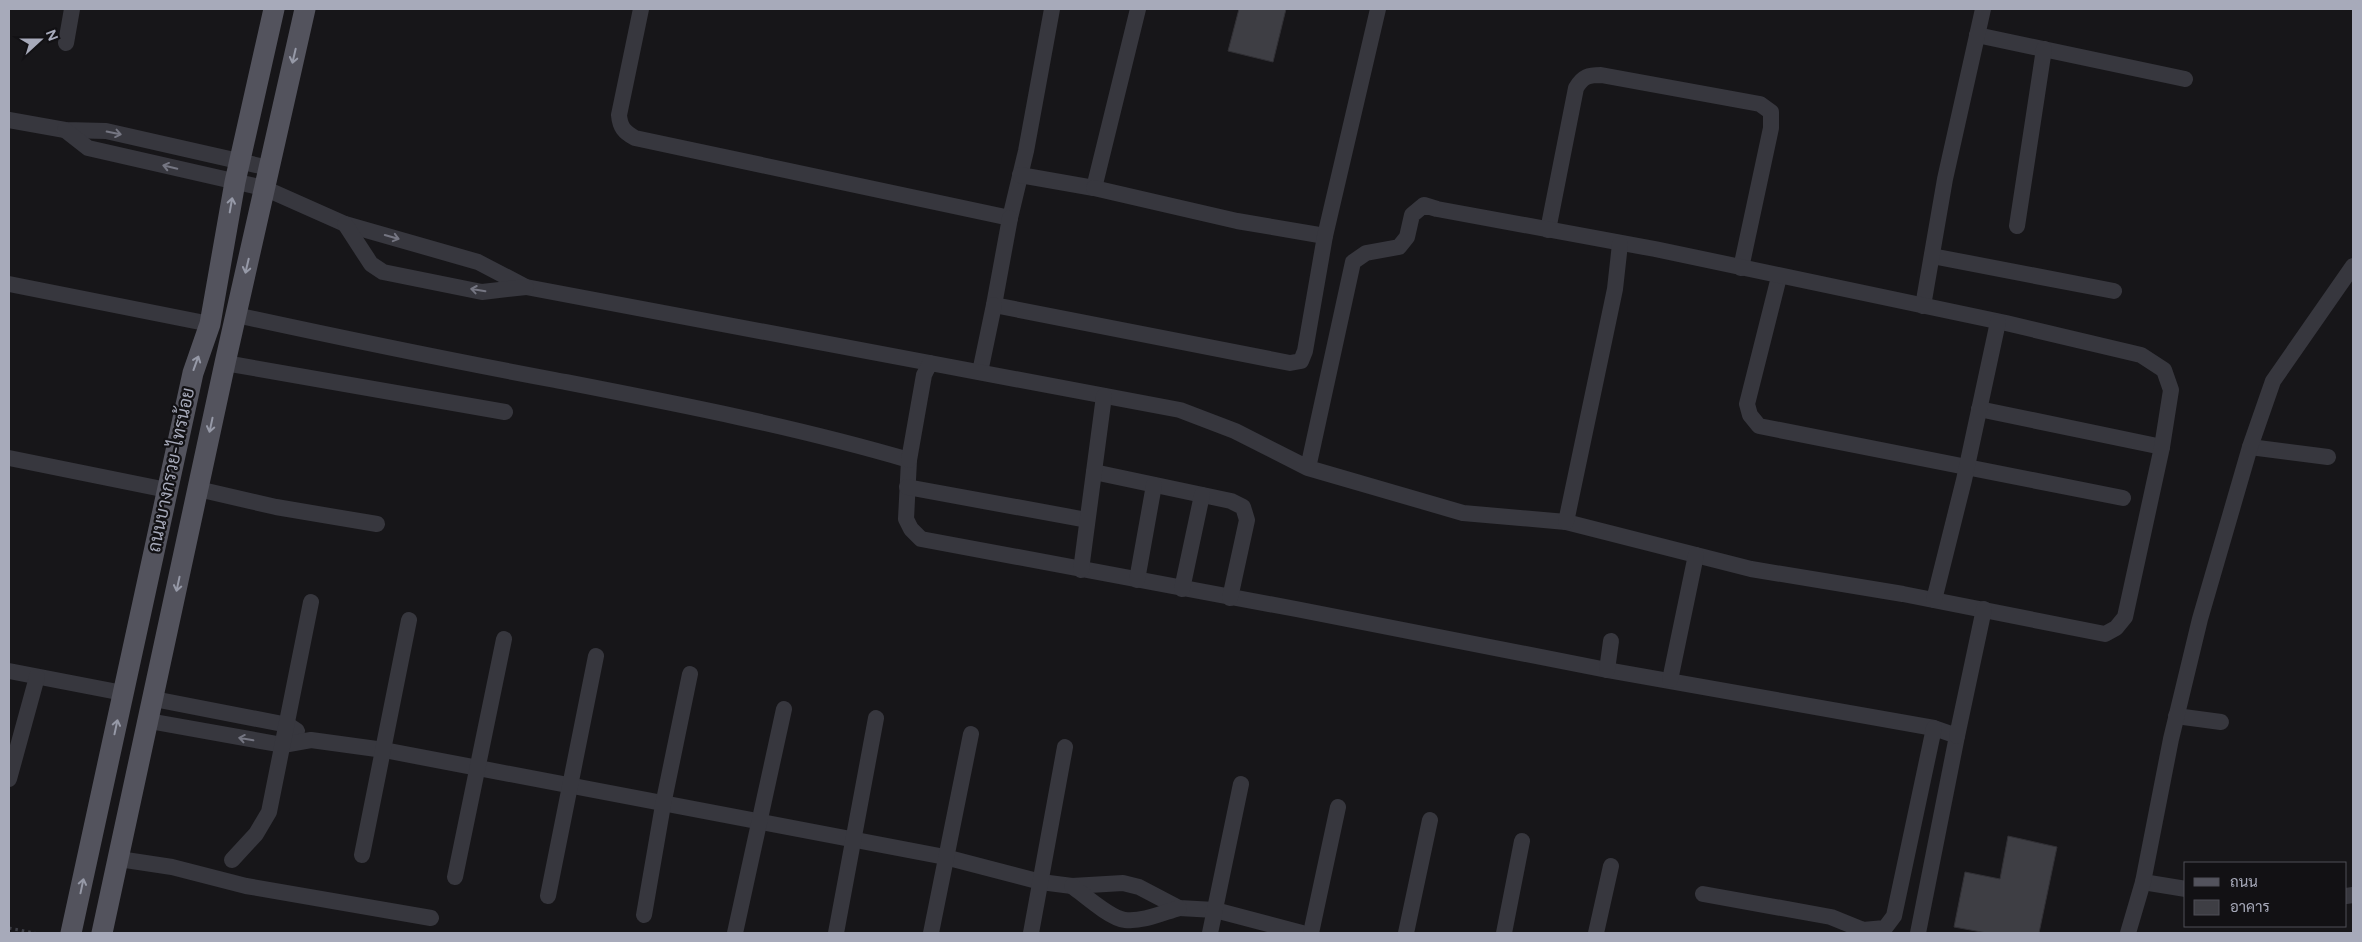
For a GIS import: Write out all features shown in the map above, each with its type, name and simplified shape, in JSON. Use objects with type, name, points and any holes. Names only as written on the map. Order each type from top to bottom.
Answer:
[{"type":"main road","name":"ถนนบางกรวย-ไทรน้อย","points":[[71,933],[192,373],[210,324],[235,182],[274,9]]},
{"type":"main road","name":"ถนนบางกรวย-ไทรน้อย","points":[[102,933],[225,363],[305,9]]},
{"type":"street","points":[[66,43],[72,9]]},
{"type":"street","points":[[641,9],[618,115],[620,124],[626,133],[635,138],[1010,218]]},
{"type":"street","points":[[980,372],[1052,9]]},
{"type":"street","points":[[1094,188],[1138,9]]},
{"type":"street","points":[[994,305],[1290,364],[1301,361],[1305,350],[1325,236],[1378,9]]},
{"type":"street","points":[[1923,306],[1945,179],[1983,9]]},
{"type":"street","points":[[1977,35],[2185,79]]},
{"type":"street","points":[[2017,226],[2044,49]]},
{"type":"street","points":[[1548,230],[1576,88],[1581,80],[1588,75],[1602,75],[1760,104],[1771,112],[1771,128],[1740,268]]},
{"type":"street","points":[[9,120],[65,130],[106,131],[269,168]]},
{"type":"street","points":[[65,130],[88,148],[264,188],[345,224],[478,262],[526,287],[1180,410],[1235,431],[1308,468],[1463,513],[1566,522],[1751,569],[1984,609],[2105,634],[2116,628],[2125,617],[2162,447],[2171,390],[2164,370],[2141,356],[1923,306],[1424,205],[1412,215],[1407,237],[1399,247],[1366,254],[1353,262],[1308,468]]},
{"type":"street","points":[[1020,175],[1094,188],[1237,221],[1325,236]]},
{"type":"street","points":[[345,224],[371,264],[383,272],[482,292],[526,287]]},
{"type":"street","points":[[1566,522],[1615,290],[1620,244]]},
{"type":"street","points":[[1932,256],[2114,291]]},
{"type":"street","points":[[2128,933],[2143,882],[2176,716],[2200,619],[2250,447],[2273,381],[2353,266]]},
{"type":"street","points":[[1779,277],[1747,404],[1750,415],[1759,426],[2123,498]]},
{"type":"street","points":[[9,284],[210,324]]},
{"type":"street","points":[[236,315],[371,345],[695,408],[871,449],[909,460]]},
{"type":"street","points":[[1934,600],[1967,467],[1998,322]]},
{"type":"street","points":[[225,363],[505,412]]},
{"type":"street","points":[[930,363],[924,375],[909,460],[907,487],[906,519],[910,529],[920,539],[1296,609],[1606,670],[1934,728],[1957,736]]},
{"type":"street","points":[[1081,570],[1104,396]]},
{"type":"street","points":[[1979,409],[2162,447]]},
{"type":"street","points":[[2250,447],[2328,457]]},
{"type":"street","points":[[9,458],[167,490]]},
{"type":"street","points":[[1094,472],[1232,501],[1243,507],[1247,520],[1230,598]]},
{"type":"street","points":[[1137,580],[1154,484]]},
{"type":"street","points":[[907,487],[1088,520]]},
{"type":"street","points":[[198,489],[276,507],[376,524]]},
{"type":"street","points":[[1182,589],[1202,495]]},
{"type":"street","points":[[1670,680],[1696,555]]},
{"type":"street","points":[[232,860],[256,834],[269,812],[288,725],[311,602]]},
{"type":"street","points":[[1918,933],[1984,609]]},
{"type":"street","points":[[362,855],[408,620]]},
{"type":"street","points":[[455,877],[504,639]]},
{"type":"street","points":[[1606,670],[1611,640]]},
{"type":"street","points":[[548,896],[596,656]]},
{"type":"street","points":[[9,671],[123,693]]},
{"type":"street","points":[[644,915],[663,805],[690,674]]},
{"type":"street","points":[[9,779],[37,677]]},
{"type":"street","points":[[154,699],[288,725],[311,740]]},
{"type":"street","points":[[735,933],[784,708]]},
{"type":"street","points":[[2176,716],[2221,722]]},
{"type":"street","points":[[836,933],[876,718]]},
{"type":"street","points":[[149,721],[283,745],[311,740],[384,750],[663,805],[945,857],[1041,882],[1072,886],[1123,883],[1147,890],[1179,908]]},
{"type":"street","points":[[1703,894],[1831,918],[1863,930],[1885,928],[1894,916],[1934,728]]},
{"type":"street","points":[[931,933],[971,734]]},
{"type":"street","points":[[1031,933],[1065,747]]},
{"type":"street","points":[[1210,933],[1241,784]]},
{"type":"street","points":[[1311,933],[1338,807]]},
{"type":"street","points":[[1406,933],[1430,820]]},
{"type":"street","points":[[1504,933],[1522,841]]},
{"type":"street","points":[[119,860],[172,867],[246,886],[431,918]]},
{"type":"street","points":[[1596,933],[1611,866]]},
{"type":"street","points":[[2143,882],[2184,889]]},
{"type":"street","points":[[1072,886],[1114,917],[1123,920],[1138,920],[1179,908],[1215,910],[1302,933]]},
{"type":"path","points":[[9,928],[35,933]]},
{"type":"building","points":[[1239,9],[1286,9],[1273,62],[1228,51]]},
{"type":"building","points":[[2008,836],[2057,847],[2039,933],[1987,933],[1954,927],[1965,872],[2000,879]]}]
